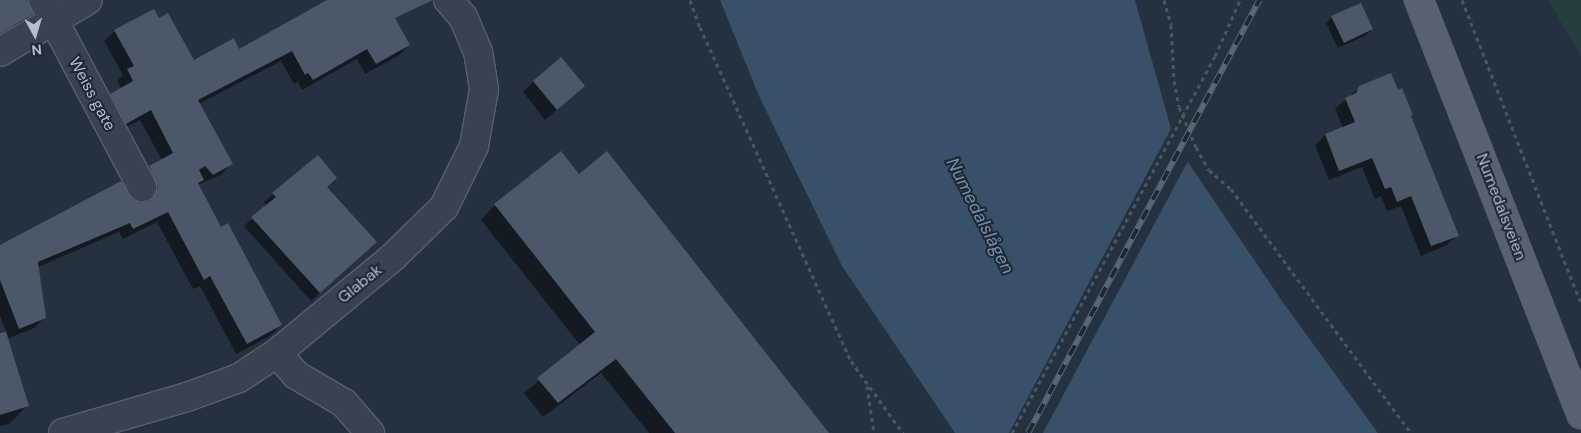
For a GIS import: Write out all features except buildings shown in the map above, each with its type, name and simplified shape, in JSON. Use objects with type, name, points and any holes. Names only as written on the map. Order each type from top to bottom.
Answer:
[{"type":"main road","name":"Numedalsveien","points":[[1419,0],[1581,414]]},
{"type":"street","points":[[0,52],[48,10],[88,0]]},
{"type":"street","name":"Glabak","points":[[63,433],[186,397],[230,381],[277,353],[393,257],[444,207],[474,146],[484,89],[478,52],[463,17],[448,0]]},
{"type":"street","name":"Weiss gate","points":[[48,10],[142,187]]},
{"type":"street","points":[[277,353],[296,375],[344,403],[370,433]]},
{"type":"path","points":[[690,0],[704,36],[847,352],[867,386],[903,433]]},
{"type":"path","points":[[1012,433],[1215,56],[1240,0]]},
{"type":"path","points":[[1462,0],[1581,304]]},
{"type":"path","points":[[1166,1],[1172,25],[1174,81],[1179,107],[1209,170],[1232,189],[1411,433]]},
{"type":"path","points":[[867,386],[874,433]]},
{"type":"green space","points":[[1548,0],[1581,0],[1581,56]]},
{"type":"water","name":"Numedalslågen","points":[[720,0],[1135,0],[1175,143],[1282,301],[1378,433],[955,433],[842,266],[759,96]]},
{"type":"pier","points":[[1173,125],[1178,142],[1189,159],[1043,433],[1009,433]]},
{"type":"railway","points":[[1028,433],[1259,0]]}]
